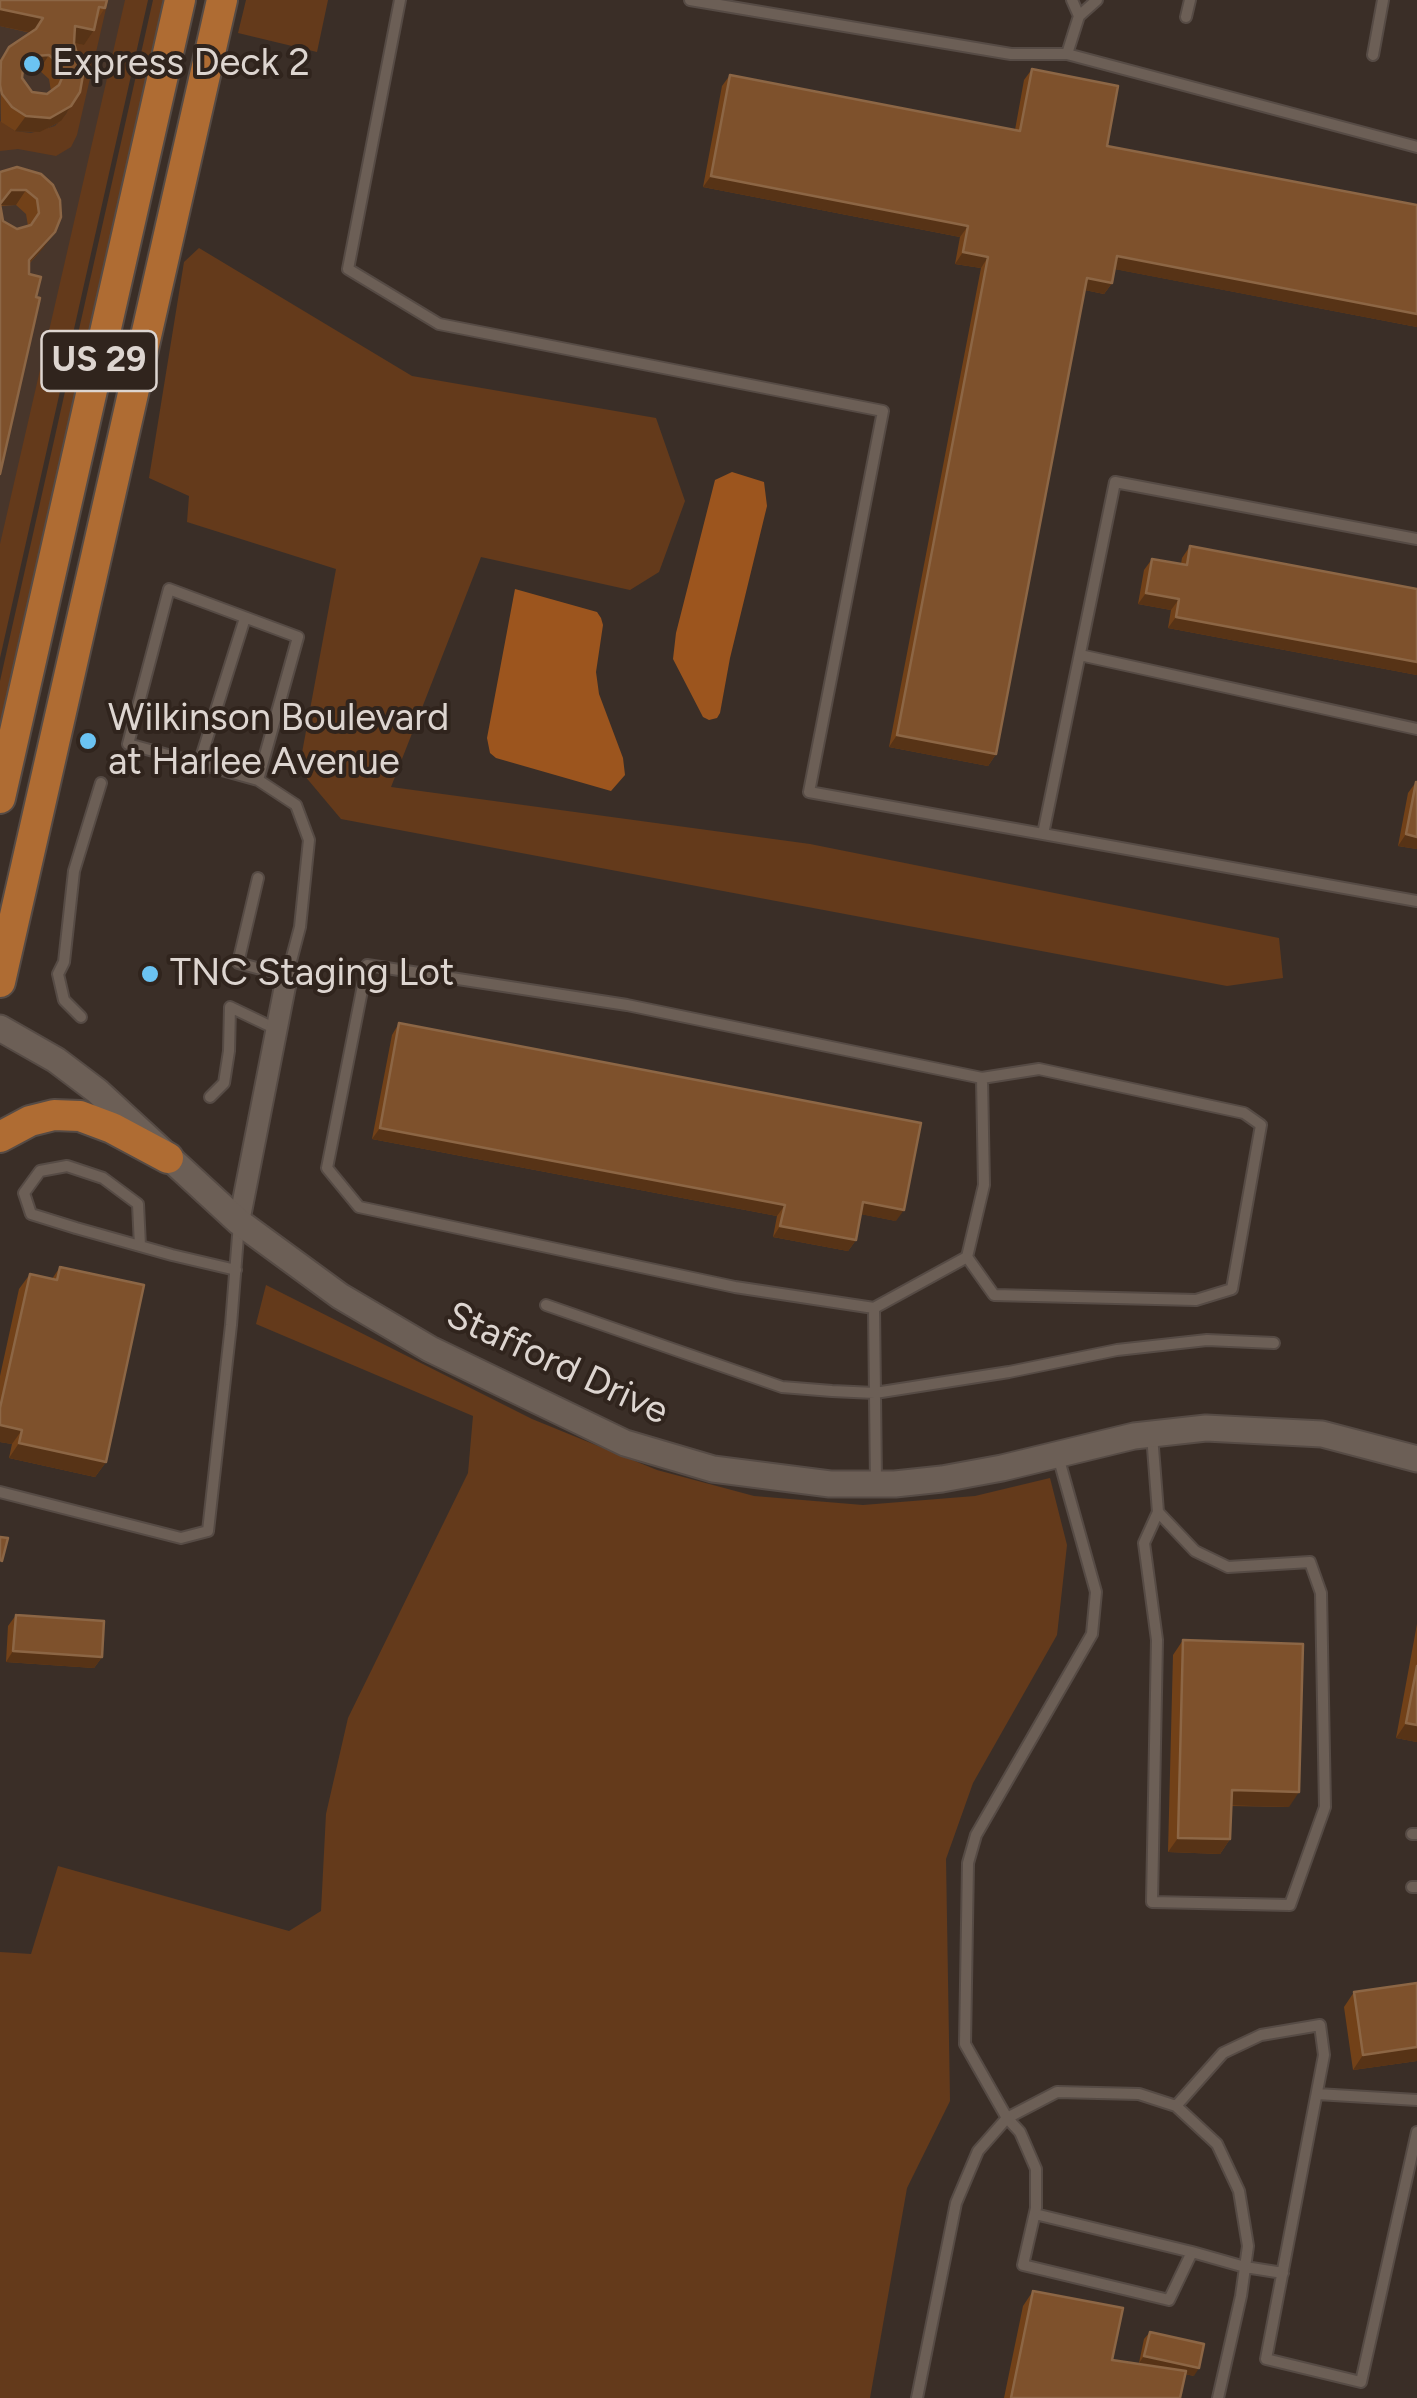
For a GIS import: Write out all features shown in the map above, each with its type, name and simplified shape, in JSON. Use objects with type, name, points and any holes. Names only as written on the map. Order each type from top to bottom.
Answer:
[{"type":"main road","name":"US 29","points":[[0,798],[180,0]]},
{"type":"main road","name":"US 29","points":[[0,982],[222,0]]},
{"type":"main road","points":[[112,303],[152,311]]},
{"type":"main road","points":[[0,1137],[54,1114],[80,1116],[168,1158]]},
{"type":"street","points":[[239,1222],[287,976]]},
{"type":"street","name":"Stafford Drive","points":[[0,1028],[56,1060],[97,1091],[239,1222],[340,1296],[430,1349],[625,1443],[713,1469],[830,1484],[942,1479],[1152,1434],[1221,1428],[1322,1434],[1417,1459]]},
{"type":"lane","points":[[400,0],[348,269],[439,324],[883,411],[809,792],[1417,901]]},
{"type":"lane","points":[[690,0],[1011,54],[1066,54],[1417,147]]},
{"type":"lane","points":[[1072,0],[1079,16]]},
{"type":"lane","points":[[1066,54],[1079,16],[1096,0]]},
{"type":"lane","points":[[1186,18],[1190,0]]},
{"type":"lane","points":[[1372,55],[1382,0]]},
{"type":"lane","points":[[1043,834],[1115,482],[1417,539]]},
{"type":"lane","points":[[258,780],[298,638],[169,589],[128,744],[258,780],[296,805],[309,840],[300,927],[287,976],[238,964],[258,878]]},
{"type":"lane","points":[[199,764],[246,618]]},
{"type":"lane","points":[[1080,655],[1417,729]]},
{"type":"lane","points":[[81,1017],[64,1000],[58,974],[64,962],[78,857],[101,783]]},
{"type":"lane","points":[[967,1257],[994,1295],[1196,1300],[1232,1289],[1262,1125],[1244,1113],[1039,1069],[982,1078],[627,1005],[368,965],[327,1168],[359,1206],[735,1287],[874,1308],[967,1257],[984,1185],[982,1078]]},
{"type":"lane","points":[[210,1097],[224,1083],[230,1051],[230,1007],[277,1030]]},
{"type":"lane","points":[[140,1246],[138,1204],[102,1178],[67,1166],[40,1171],[24,1192],[30,1214],[140,1246],[236,1270]]},
{"type":"lane","points":[[0,1492],[181,1538],[208,1531],[239,1222]]},
{"type":"lane","points":[[546,1305],[782,1387],[875,1392],[1009,1372],[1116,1350],[1206,1340],[1274,1343]]},
{"type":"lane","points":[[874,1308],[876,1484]]},
{"type":"lane","points":[[1152,1434],[1158,1512],[1144,1543],[1157,1640],[1152,1902],[1290,1905],[1325,1808],[1322,1593],[1310,1562],[1228,1567],[1195,1551],[1158,1512]]},
{"type":"lane","points":[[1058,1454],[1096,1592],[1092,1634],[976,1835],[968,1863],[965,2044],[1020,2132],[1036,2169],[1035,2214],[1022,2265],[1168,2300],[1192,2252]]},
{"type":"lane","points":[[1176,2106],[1223,2053],[1261,2035],[1320,2025],[1324,2056],[1266,2358],[1361,2382],[1417,2132]]},
{"type":"lane","points":[[917,2398],[956,2203],[978,2151],[1008,2118],[1056,2092],[1139,2094],[1176,2106],[1217,2144],[1239,2191],[1248,2246],[1218,2398]]},
{"type":"lane","points":[[1317,2094],[1417,2100]]},
{"type":"lane","points":[[1035,2214],[1282,2273]]},
{"type":"shaded area","points":[[0,0],[145,0],[0,638]]},
{"type":"shaded area","points":[[99,0],[108,0],[71,147],[56,156],[18,149],[0,151],[0,121],[15,131],[31,133],[55,126],[66,114],[72,99],[63,58]]},
{"type":"shaded area","points":[[125,0],[148,0],[0,658],[0,544]]},
{"type":"shaded area","points":[[153,0],[164,0],[0,725],[0,681]]},
{"type":"shaded area","points":[[246,0],[328,0],[317,52],[238,33]]},
{"type":"shaded area","points":[[199,248],[412,376],[656,418],[685,501],[659,572],[630,590],[481,557],[391,787],[810,844],[1279,938],[1283,978],[1227,986],[341,819],[299,769],[336,569],[187,522],[189,496],[149,478],[184,262]]},
{"type":"shaded area","points":[[732,472],[764,482],[767,506],[720,713],[709,720],[703,717],[673,659],[676,633],[715,480]]},
{"type":"shaded area","points":[[515,589],[597,612],[601,618],[596,672],[599,694],[623,758],[625,775],[611,791],[490,753],[487,738]]},
{"type":"shaded area","points":[[266,1285],[532,1419],[657,1470],[754,1496],[863,1505],[975,1496],[1050,1478],[1067,1545],[1057,1635],[973,1783],[946,1859],[950,2101],[907,2188],[870,2398],[0,2398],[0,1952],[31,1954],[58,1866],[289,1931],[321,1911],[326,1814],[348,1718],[468,1473],[473,1416],[256,1324]]},
{"type":"building","name":"Express Deck 2","points":[[0,0],[107,0],[105,8],[99,7],[94,30],[75,26],[74,43],[83,75],[80,92],[71,106],[50,118],[26,116],[2,94],[1,61],[9,47],[36,29],[43,18],[0,9]],"holes":[[[49,55],[60,65],[59,85],[47,94],[32,92],[22,78],[23,69],[34,56]]]},
{"type":"building","points":[[1032,69],[1118,86],[1107,146],[1417,205],[1417,314],[1117,256],[1112,283],[1087,278],[996,754],[897,735],[988,257],[963,252],[968,226],[711,176],[730,75],[1020,131]]},
{"type":"building","points":[[17,167],[41,174],[53,185],[60,200],[61,217],[55,232],[29,260],[29,274],[41,277],[36,297],[40,298],[0,474],[0,204],[0,172]],"holes":[[[11,190],[26,190],[37,199],[39,213],[31,225],[17,229],[3,221],[0,204]]]},
{"type":"building","points":[[1190,546],[1417,589],[1417,662],[1176,617],[1179,599],[1146,593],[1152,559],[1187,565]]},
{"type":"building","points":[[1417,782],[1417,837],[1406,834]]},
{"type":"building","points":[[399,1023],[921,1123],[904,1210],[863,1202],[856,1240],[780,1226],[785,1205],[380,1128]]},
{"type":"building","points":[[60,1267],[144,1285],[106,1462],[19,1443],[22,1430],[0,1425],[0,1408],[30,1274],[57,1280]]},
{"type":"building","points":[[0,1537],[8,1538],[2,1561],[0,1560]]},
{"type":"building","points":[[16,1615],[104,1621],[102,1657],[13,1651]]},
{"type":"building","points":[[1183,1640],[1303,1644],[1299,1792],[1232,1790],[1230,1839],[1178,1838]]},
{"type":"building","points":[[1417,1666],[1417,1725],[1406,1723]]},
{"type":"building","points":[[1417,1983],[1417,2047],[1363,2055],[1354,1992]]},
{"type":"building","points":[[1033,2291],[1123,2308],[1112,2360],[1186,2371],[1180,2398],[1011,2398]]},
{"type":"building","points":[[1150,2332],[1204,2344],[1199,2368],[1144,2356]]},
{"type":"place","name":"Express Deck 2","points":[[32,64]]},
{"type":"place","name":"Wilkinson Boulevard at Harlee Avenue","points":[[88,741]]},
{"type":"place","name":"TNC Staging Lot","points":[[150,974]]}]
